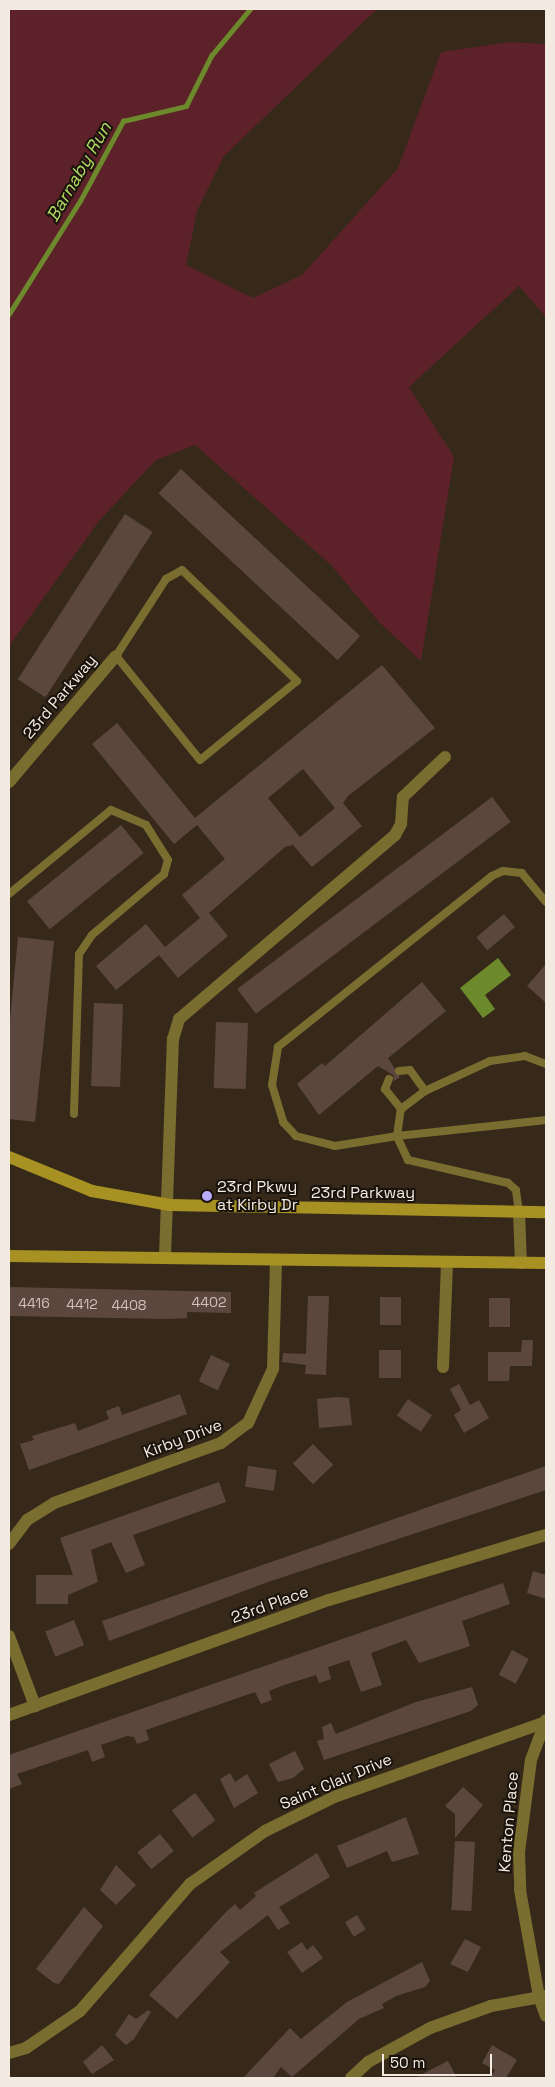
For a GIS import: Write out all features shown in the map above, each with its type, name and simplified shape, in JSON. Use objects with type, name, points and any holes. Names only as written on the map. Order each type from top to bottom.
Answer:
[{"type":"street","name":"23rd Parkway","points":[[9,782],[116,656]]},
{"type":"street","points":[[165,1256],[170,1205],[173,1039],[179,1019],[395,834],[401,824],[404,797],[446,757]]},
{"type":"street","name":"23rd Parkway","points":[[9,1157],[92,1191],[170,1205],[546,1212]]},
{"type":"street","points":[[519,1212],[521,1263]]},
{"type":"street","points":[[9,1256],[165,1256],[276,1261],[546,1263]]},
{"type":"street","name":"Kirby Drive","points":[[9,1544],[27,1520],[54,1502],[221,1443],[248,1423],[273,1369],[276,1261]]},
{"type":"street","points":[[442,1367],[447,1262]]},
{"type":"street","name":"23rd Place","points":[[9,1715],[329,1600],[546,1535]]},
{"type":"street","points":[[9,1636],[36,1706]]},
{"type":"street","name":"Kenton Place","points":[[546,1721],[531,1760],[519,1852],[520,1890],[546,2016]]},
{"type":"street","name":"Saint Clair Drive","points":[[9,2053],[26,2048],[80,2011],[190,1884],[265,1831],[334,1797],[546,1721]]},
{"type":"street","points":[[351,2078],[368,2062],[430,2028],[491,2006],[542,1997]]},
{"type":"lane","points":[[182,570],[297,681],[200,760],[116,656],[166,579],[182,570]]},
{"type":"lane","points":[[9,894],[111,810],[146,825],[168,860],[164,874],[92,935],[79,954],[74,1114]]},
{"type":"lane","points":[[546,902],[522,874],[503,871],[492,876],[278,1047],[272,1086],[283,1122],[296,1136],[335,1146],[397,1136],[546,1120]]},
{"type":"lane","points":[[519,1212],[516,1190],[508,1183],[408,1160],[397,1136],[401,1109],[425,1091],[498,1059],[525,1056],[546,1063]]},
{"type":"lane","points":[[399,1071],[410,1070],[425,1091]]},
{"type":"lane","points":[[389,1079],[385,1089],[401,1109]]},
{"type":"shaded area","points":[[9,9],[377,9],[224,156],[197,211],[186,265],[253,298],[302,275],[398,168],[441,52],[510,42],[546,44],[546,317],[519,286],[409,387],[454,457],[421,661],[378,621],[331,565],[195,445],[156,460],[99,521],[9,646]]},
{"type":"shaded area","points":[[498,958],[511,975],[485,995],[495,1009],[483,1018],[460,988]]},
{"type":"building","points":[[181,469],[360,636],[338,660],[158,493]]},
{"type":"building","points":[[125,514],[153,532],[45,697],[18,679]]},
{"type":"building","points":[[382,665],[435,728],[348,796],[343,803],[362,826],[312,867],[293,845],[285,847],[209,913],[228,936],[178,978],[159,955],[116,990],[96,966],[146,924],[165,947],[200,918],[182,895],[225,859],[197,825],[174,844],[92,744],[117,723],[195,818]],"holes":[[[303,769],[335,808],[300,837],[268,798]]]},
{"type":"building","points":[[492,797],[511,822],[256,1014],[237,989]]},
{"type":"building","points":[[121,825],[144,853],[50,929],[27,901]]},
{"type":"building","points":[[504,914],[515,927],[487,950],[476,937]]},
{"type":"building","points":[[18,937],[54,941],[35,1122],[9,1119],[9,1030]]},
{"type":"building","points":[[546,964],[546,1003],[527,986]]},
{"type":"building","points":[[422,982],[446,1011],[388,1058],[400,1077],[394,1081],[393,1075],[378,1066],[319,1115],[297,1084],[322,1063],[325,1066]]},
{"type":"building","points":[[94,1003],[123,1004],[120,1087],[91,1086]]},
{"type":"building","points":[[216,1022],[248,1023],[246,1089],[214,1088]]},
{"type":"building","points":[[9,1287],[231,1292],[231,1313],[187,1312],[187,1318],[166,1319],[9,1316]]},
{"type":"building","points":[[308,1296],[329,1296],[326,1375],[305,1374],[306,1365],[282,1362],[283,1353],[306,1354]]},
{"type":"building","points":[[380,1297],[401,1297],[401,1325],[380,1325]]},
{"type":"building","points":[[489,1298],[510,1298],[510,1327],[489,1327]]},
{"type":"building","points":[[522,1340],[533,1340],[532,1366],[510,1366],[509,1381],[488,1381],[488,1352],[521,1352]]},
{"type":"building","points":[[379,1350],[401,1350],[401,1378],[379,1378]]},
{"type":"building","points":[[211,1355],[230,1364],[218,1390],[199,1381]]},
{"type":"building","points":[[459,1384],[470,1405],[479,1400],[489,1418],[464,1433],[454,1415],[461,1410],[450,1389]]},
{"type":"building","points":[[180,1394],[187,1414],[29,1470],[20,1444],[34,1440],[32,1436],[75,1423],[78,1431],[109,1419],[106,1411],[119,1406],[122,1415]]},
{"type":"building","points":[[349,1398],[352,1425],[319,1428],[317,1399]]},
{"type":"building","points":[[408,1399],[432,1415],[421,1432],[397,1416]]},
{"type":"building","points":[[313,1444],[333,1465],[313,1484],[293,1463]]},
{"type":"building","points":[[248,1466],[277,1470],[274,1491],[245,1487]]},
{"type":"building","points":[[546,1466],[546,1490],[268,1582],[109,1641],[102,1621]]},
{"type":"building","points":[[219,1482],[226,1502],[133,1535],[145,1565],[126,1573],[111,1542],[91,1550],[98,1582],[68,1595],[68,1604],[36,1604],[36,1575],[73,1575],[60,1538]]},
{"type":"building","points":[[533,1571],[546,1575],[546,1599],[527,1593]]},
{"type":"building","points":[[503,1583],[510,1604],[462,1621],[470,1646],[419,1663],[406,1640],[371,1653],[382,1685],[361,1692],[349,1660],[328,1667],[331,1679],[319,1683],[316,1675],[284,1685],[269,1691],[272,1700],[261,1704],[255,1692],[146,1730],[149,1740],[137,1744],[134,1737],[127,1736],[101,1745],[105,1757],[92,1762],[88,1750],[17,1774],[22,1784],[9,1789],[9,1755]]},
{"type":"building","points":[[74,1620],[84,1645],[55,1657],[45,1632]]},
{"type":"building","points":[[512,1650],[529,1659],[516,1684],[499,1675]]},
{"type":"building","points":[[472,1687],[478,1705],[471,1711],[324,1760],[317,1741],[324,1739],[322,1727],[331,1723],[336,1734],[416,1702]]},
{"type":"building","points":[[295,1751],[304,1769],[293,1778],[278,1782],[269,1764]]},
{"type":"building","points":[[230,1773],[235,1782],[247,1774],[258,1793],[234,1808],[220,1779]]},
{"type":"building","points":[[463,1787],[483,1805],[455,1838],[455,1814],[445,1806]]},
{"type":"building","points":[[195,1793],[215,1820],[192,1838],[172,1810]]},
{"type":"building","points":[[406,1817],[419,1854],[392,1862],[387,1851],[347,1868],[337,1846]]},
{"type":"building","points":[[160,1834],[174,1851],[151,1869],[137,1852]]},
{"type":"building","points":[[455,1841],[475,1842],[471,1911],[451,1910]]},
{"type":"building","points":[[317,1853],[330,1877],[279,1907],[290,1923],[278,1930],[268,1915],[220,1952],[230,1962],[177,2019],[149,1995],[235,1904],[240,1910],[256,1896],[254,1893]]},
{"type":"building","points":[[116,1865],[136,1885],[116,1905],[100,1890]]},
{"type":"building","points":[[84,1907],[103,1926],[59,1984],[54,1983],[36,1969]]},
{"type":"building","points":[[357,1915],[366,1930],[354,1937],[345,1922]]},
{"type":"building","points":[[465,1939],[481,1947],[468,1972],[450,1964]]},
{"type":"building","points":[[302,1942],[307,1950],[313,1945],[323,1958],[302,1973],[287,1952]]},
{"type":"building","points":[[422,1962],[430,1981],[425,1987],[396,1996],[382,2004],[384,2008],[359,2019],[292,2077],[281,2067],[273,2078],[243,2078],[290,2028],[301,2039],[347,2002]]},
{"type":"building","points":[[148,2010],[151,2012],[134,2039],[126,2045],[115,2035],[129,2014],[136,2019]]},
{"type":"building","points":[[102,2045],[114,2060],[92,2074],[83,2062]]},
{"type":"building","points":[[492,2045],[517,2060],[506,2078],[490,2078],[495,2070],[482,2063]]},
{"type":"building","points":[[448,2061],[457,2078],[415,2078],[430,2070]]},
{"type":"waterway","name":"Barnaby Run","points":[[9,314],[80,201],[123,121],[186,106],[211,56],[250,9]]},
{"type":"place","name":"23rd Pkwy at Kirby Dr","points":[[207,1196]]}]
